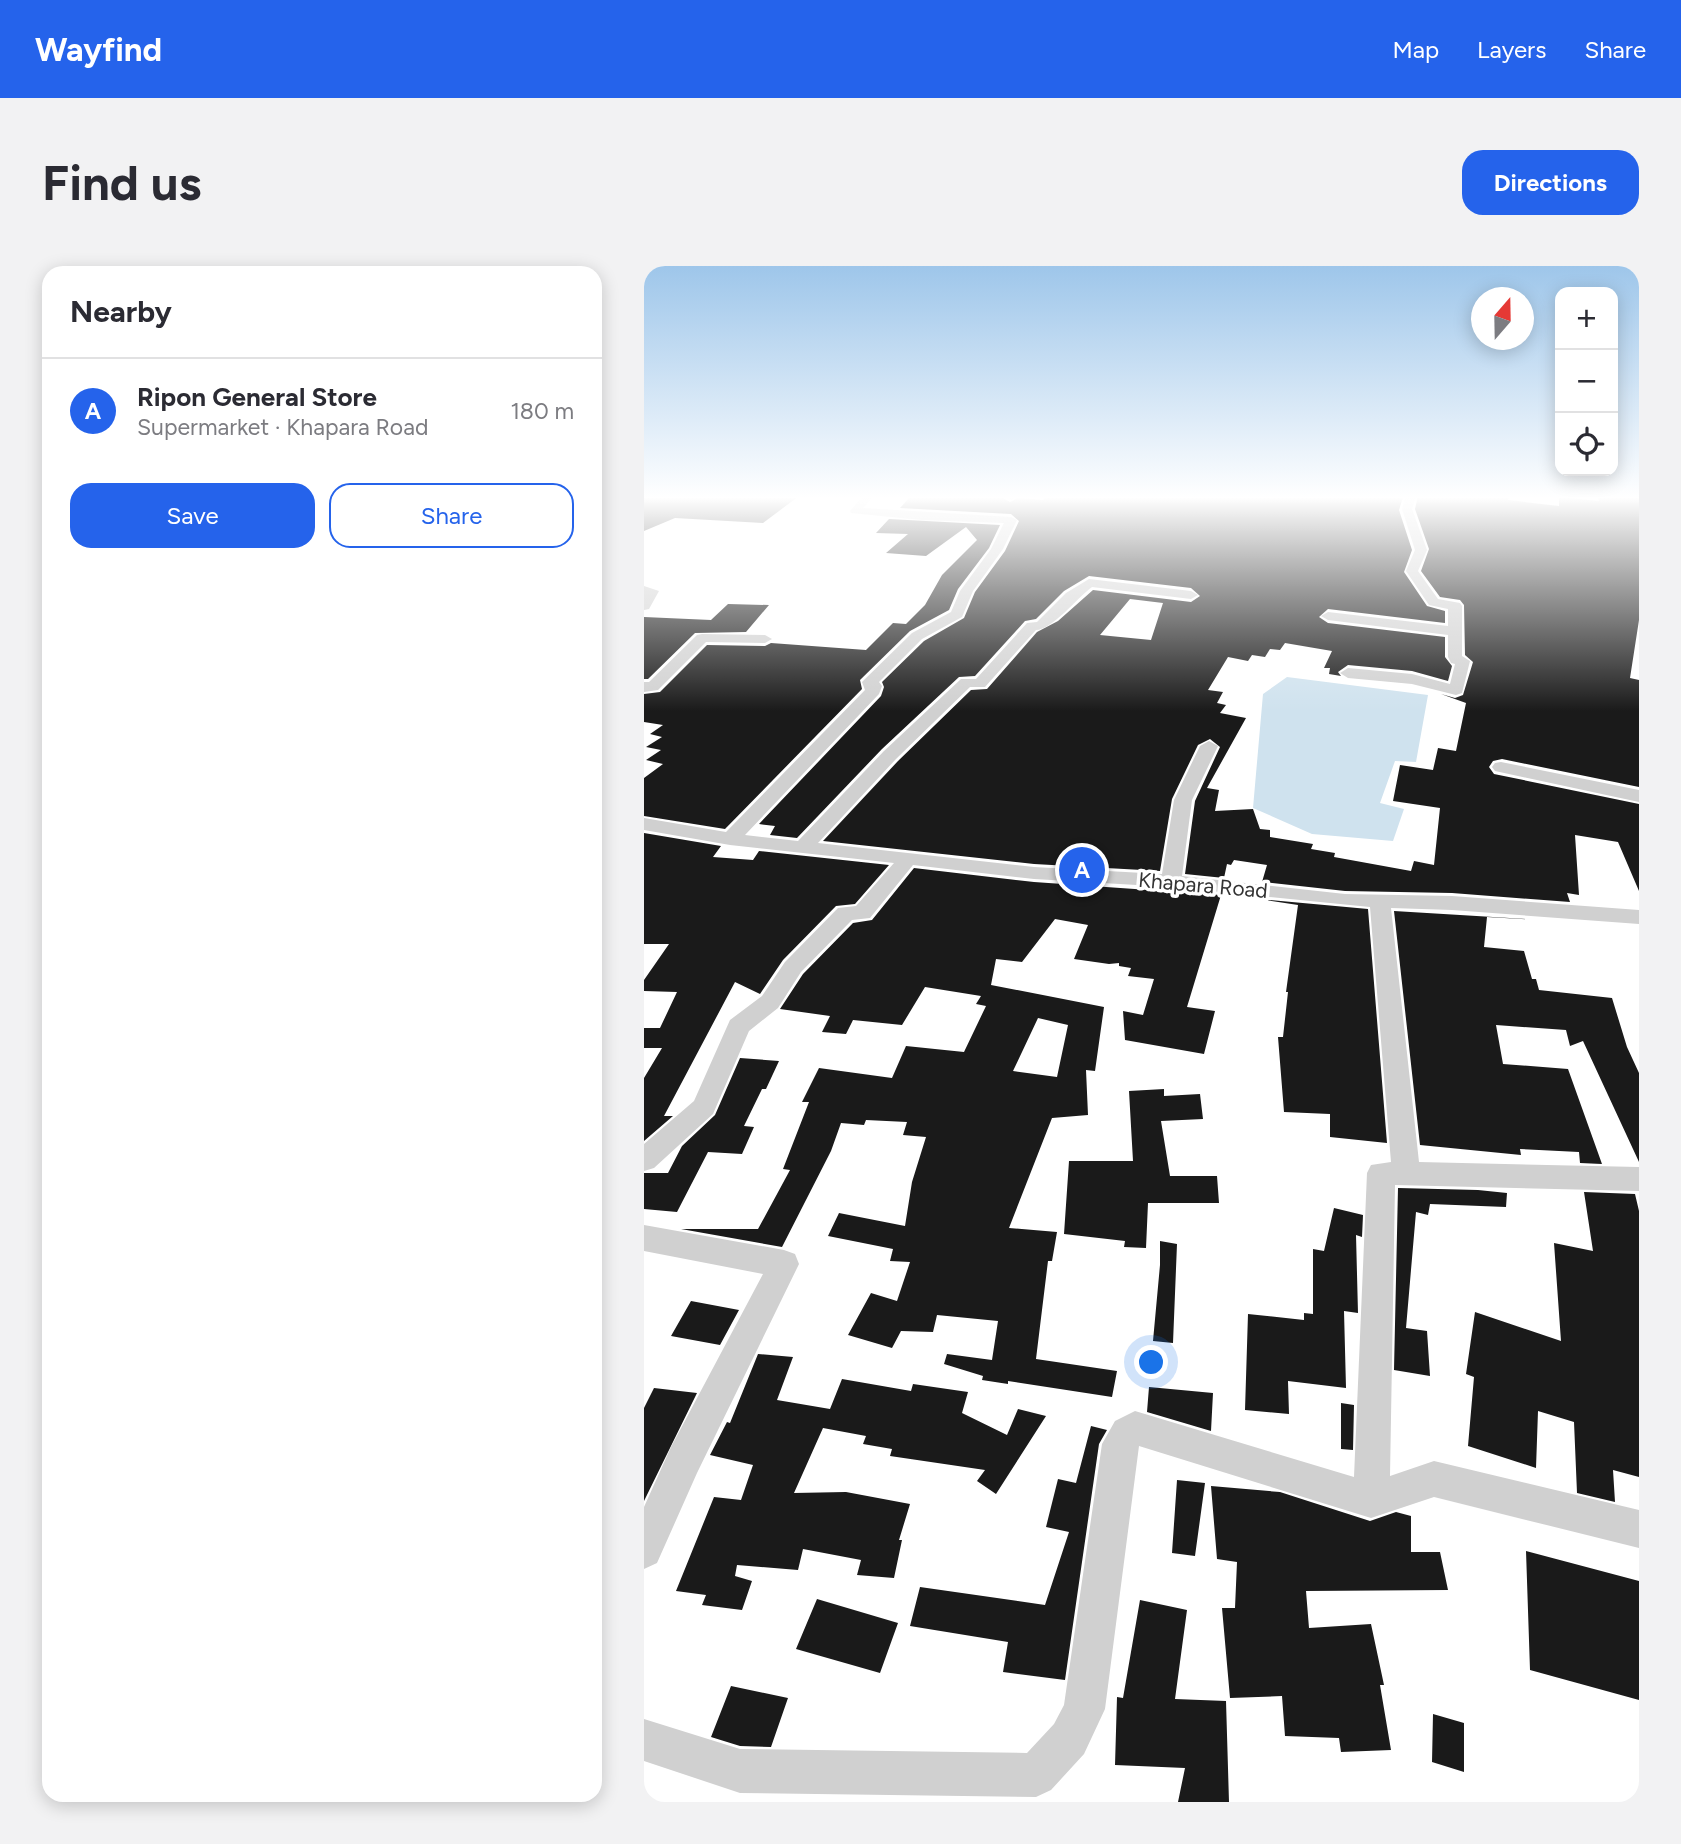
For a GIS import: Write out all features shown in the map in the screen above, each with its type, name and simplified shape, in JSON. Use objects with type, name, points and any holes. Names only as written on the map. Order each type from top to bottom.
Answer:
[{"type":"street","points":[[730,839],[873,691],[874,685],[870,682],[886,664],[917,636],[957,614],[967,591],[984,568]]},
{"type":"street","points":[[1348,673],[1412,679],[1455,690],[1463,661],[1456,660],[1453,631],[1455,606],[1434,601],[1413,568]]},
{"type":"street","points":[[803,847],[890,755],[966,682],[980,684],[1032,626],[1041,626],[1071,596],[1089,583],[1191,595]]},
{"type":"street","points":[[644,590],[652,591],[644,606]]},
{"type":"street","points":[[1328,616],[1453,631]]},
{"type":"street","points":[[644,687],[653,687],[702,638],[765,639]]},
{"type":"street","points":[[1171,881],[1182,800],[1209,746]]},
{"type":"street","points":[[1501,767],[1639,796]]},
{"type":"street","name":"Khapara Road","points":[[648,830],[1034,873],[1171,881],[1380,901],[1504,906],[1639,917]]},
{"type":"street","points":[[644,1160],[704,1107],[740,1026],[770,1002],[793,967],[846,912],[862,913],[907,860]]},
{"type":"street","points":[[1380,901],[1406,1174]]},
{"type":"street","points":[[1371,1500],[1381,1173],[1639,1180]]},
{"type":"street","points":[[644,1238],[784,1264],[684,1460],[644,1550]]},
{"type":"street","points":[[644,1740],[740,1771],[1036,1775],[1069,1738],[1084,1709],[1120,1444],[1126,1433],[1135,1429],[1371,1500],[1434,1479],[1639,1529]]},
{"type":"water","points":[[1287,677],[1428,695],[1416,762],[1395,761],[1380,803],[1404,809],[1393,841],[1312,834],[1253,808],[1263,694]]},
{"type":"building","points":[[949,568],[974,568],[958,589],[949,610],[910,631],[860,680],[862,689],[725,829],[644,816],[644,778],[663,764],[646,760],[661,750],[646,747],[662,737],[650,734],[663,725],[644,722],[644,694],[660,692],[707,645],[765,646],[771,643],[866,650],[893,623],[906,624],[925,605],[942,575]]},
{"type":"building","points":[[993,568],[1406,568],[1404,572],[1427,606],[1445,611],[1445,623],[1328,609],[1319,617],[1328,623],[1445,637],[1445,657],[1452,666],[1448,681],[1412,671],[1348,665],[1338,672],[1341,676],[1329,674],[1330,668],[1324,668],[1332,651],[1285,643],[1280,650],[1270,649],[1265,657],[1252,655],[1248,661],[1228,657],[1208,690],[1223,692],[1217,703],[1226,705],[1220,713],[1246,718],[1207,788],[1219,790],[1215,811],[1253,809],[1260,829],[1270,830],[1270,837],[1313,844],[1311,849],[1335,853],[1334,857],[1411,871],[1414,861],[1434,865],[1440,808],[1393,801],[1400,765],[1433,770],[1438,748],[1456,751],[1466,703],[1441,694],[1455,698],[1463,695],[1473,662],[1465,655],[1464,605],[1460,600],[1440,597],[1421,571],[1422,568],[1639,568],[1639,620],[1630,678],[1639,680],[1639,787],[1502,759],[1493,761],[1489,767],[1494,774],[1639,804],[1639,891],[1618,842],[1575,835],[1579,895],[1567,893],[1570,902],[1452,893],[1345,891],[1262,882],[1267,865],[1234,860],[1231,865],[1227,864],[1224,878],[1185,874],[1195,801],[1220,747],[1210,739],[1198,745],[1172,799],[1160,871],[1034,864],[823,841],[898,761],[971,690],[987,689],[1037,632],[1058,621],[1093,590],[1191,602],[1200,596],[1191,588],[1089,576],[1064,591],[1036,619],[1025,621],[975,676],[959,677],[882,749],[797,838],[770,835],[775,826],[759,824],[881,696],[884,687],[882,682],[924,641],[964,618],[975,592]],"holes":[[[1130,599],[1163,603],[1151,640],[1100,635]]]},
{"type":"building","points":[[728,604],[769,605],[746,632],[695,633],[648,679],[644,679],[644,617],[711,620]]},
{"type":"building","points":[[644,833],[721,846],[713,857],[753,860],[759,851],[889,865],[855,904],[836,906],[783,960],[760,994],[735,982],[664,1116],[673,1116],[644,1141],[644,1078],[662,1048],[644,1048],[644,1028],[660,1028],[677,992],[644,991],[644,980],[669,944],[644,944]]},
{"type":"building","points":[[914,868],[1034,882],[1221,895],[1187,1007],[1215,1011],[1204,1054],[1125,1040],[1123,1011],[1143,1015],[1154,979],[1128,976],[1131,968],[1119,966],[1119,963],[1074,959],[1088,925],[1055,919],[1022,962],[996,959],[991,985],[1104,1007],[1095,1071],[1086,1070],[1088,1115],[1052,1118],[1009,1228],[1057,1232],[1052,1261],[1048,1261],[1036,1359],[1117,1371],[1112,1397],[1008,1381],[1008,1384],[982,1380],[983,1376],[944,1364],[947,1354],[992,1360],[998,1321],[937,1315],[933,1332],[901,1331],[892,1348],[848,1335],[871,1293],[897,1301],[910,1262],[890,1261],[893,1249],[828,1236],[839,1213],[905,1226],[912,1182],[926,1137],[903,1135],[907,1122],[866,1120],[864,1125],[841,1123],[831,1151],[782,1247],[681,1229],[758,1229],[790,1170],[783,1169],[809,1102],[802,1102],[819,1068],[892,1078],[906,1046],[964,1052],[986,1006],[976,1004],[981,996],[925,987],[902,1025],[853,1020],[846,1034],[822,1032],[830,1016],[780,1009],[803,974],[853,923],[872,920]],"holes":[[[1038,1018],[1068,1025],[1057,1077],[1013,1071]]]},
{"type":"building","points":[[1258,899],[1368,909],[1387,1143],[1330,1137],[1330,1114],[1284,1112],[1278,1037],[1283,1037],[1286,992],[1298,905]]},
{"type":"building","points":[[1394,911],[1575,922],[1487,917],[1484,947],[1524,951],[1532,979],[1536,979],[1539,990],[1612,998],[1627,1047],[1639,1073],[1639,1162],[1583,1041],[1570,1046],[1566,1030],[1496,1025],[1503,1064],[1568,1069],[1602,1164],[1580,1163],[1579,1152],[1520,1149],[1521,1155],[1420,1145]]},
{"type":"building","points":[[740,1058],[779,1061],[744,1126],[754,1127],[742,1154],[708,1152],[677,1212],[644,1209],[644,1173],[668,1173],[682,1146],[715,1115]]},
{"type":"building","points":[[1164,1089],[1164,1096],[1200,1094],[1203,1119],[1161,1121],[1170,1176],[1217,1176],[1219,1203],[1148,1203],[1146,1248],[1124,1247],[1125,1241],[1064,1234],[1069,1161],[1133,1161],[1129,1091]]},
{"type":"building","points":[[1398,1188],[1507,1193],[1506,1207],[1430,1204],[1428,1215],[1416,1212],[1406,1328],[1427,1331],[1430,1376],[1394,1370]]},
{"type":"building","points":[[1584,1192],[1635,1194],[1639,1211],[1639,1477],[1613,1470],[1615,1502],[1577,1493],[1574,1422],[1538,1411],[1536,1468],[1468,1446],[1474,1377],[1466,1374],[1475,1312],[1561,1341],[1554,1243],[1593,1251]]},
{"type":"building","points":[[1334,1208],[1363,1215],[1362,1237],[1356,1235],[1358,1313],[1344,1311],[1346,1388],[1288,1381],[1289,1414],[1245,1410],[1248,1314],[1304,1320],[1304,1313],[1313,1314],[1313,1249],[1324,1251]]},
{"type":"building","points":[[1160,1241],[1177,1244],[1173,1343],[1153,1341]]},
{"type":"building","points":[[691,1301],[739,1310],[720,1345],[671,1336]]},
{"type":"building","points":[[758,1354],[793,1357],[777,1400],[830,1409],[842,1379],[911,1391],[913,1384],[968,1392],[962,1413],[1007,1435],[1018,1409],[1046,1416],[996,1494],[977,1481],[985,1470],[890,1456],[892,1449],[863,1444],[866,1436],[823,1428],[794,1493],[846,1492],[910,1504],[899,1540],[902,1540],[894,1578],[857,1575],[861,1560],[803,1549],[798,1570],[737,1565],[735,1576],[752,1581],[742,1610],[702,1605],[706,1595],[676,1591],[714,1497],[741,1500],[753,1465],[710,1455],[727,1422],[730,1423]]},
{"type":"building","points":[[1149,1387],[1213,1393],[1211,1431],[1147,1412]]},
{"type":"building","points":[[654,1388],[697,1393],[644,1501],[644,1408]]},
{"type":"building","points":[[1341,1403],[1354,1405],[1353,1450],[1341,1449]]},
{"type":"building","points":[[1091,1426],[1107,1430],[1099,1444],[1065,1680],[1003,1672],[1008,1642],[910,1626],[920,1587],[1045,1605],[1069,1532],[1046,1527],[1058,1479],[1076,1483]]},
{"type":"building","points":[[1177,1480],[1205,1483],[1195,1556],[1172,1553]]},
{"type":"building","points":[[1211,1486],[1280,1492],[1370,1521],[1396,1512],[1411,1516],[1411,1552],[1440,1552],[1448,1590],[1306,1591],[1309,1628],[1371,1624],[1384,1685],[1380,1685],[1391,1750],[1341,1752],[1339,1738],[1285,1736],[1282,1696],[1230,1698],[1222,1608],[1235,1608],[1237,1562],[1217,1559]]},
{"type":"building","points":[[1526,1551],[1639,1581],[1639,1700],[1530,1670]]},
{"type":"building","points":[[817,1599],[898,1623],[880,1673],[796,1649]]},
{"type":"building","points":[[1140,1600],[1187,1610],[1175,1699],[1226,1701],[1229,1802],[1178,1802],[1185,1768],[1115,1765],[1117,1697],[1123,1698]]},
{"type":"building","points":[[731,1686],[788,1698],[771,1747],[740,1746],[711,1737]]},
{"type":"building","points":[[1433,1714],[1464,1723],[1464,1772],[1432,1762]]},
{"type":"place","name":"Ripon General Store","points":[[1082,870]]}]
